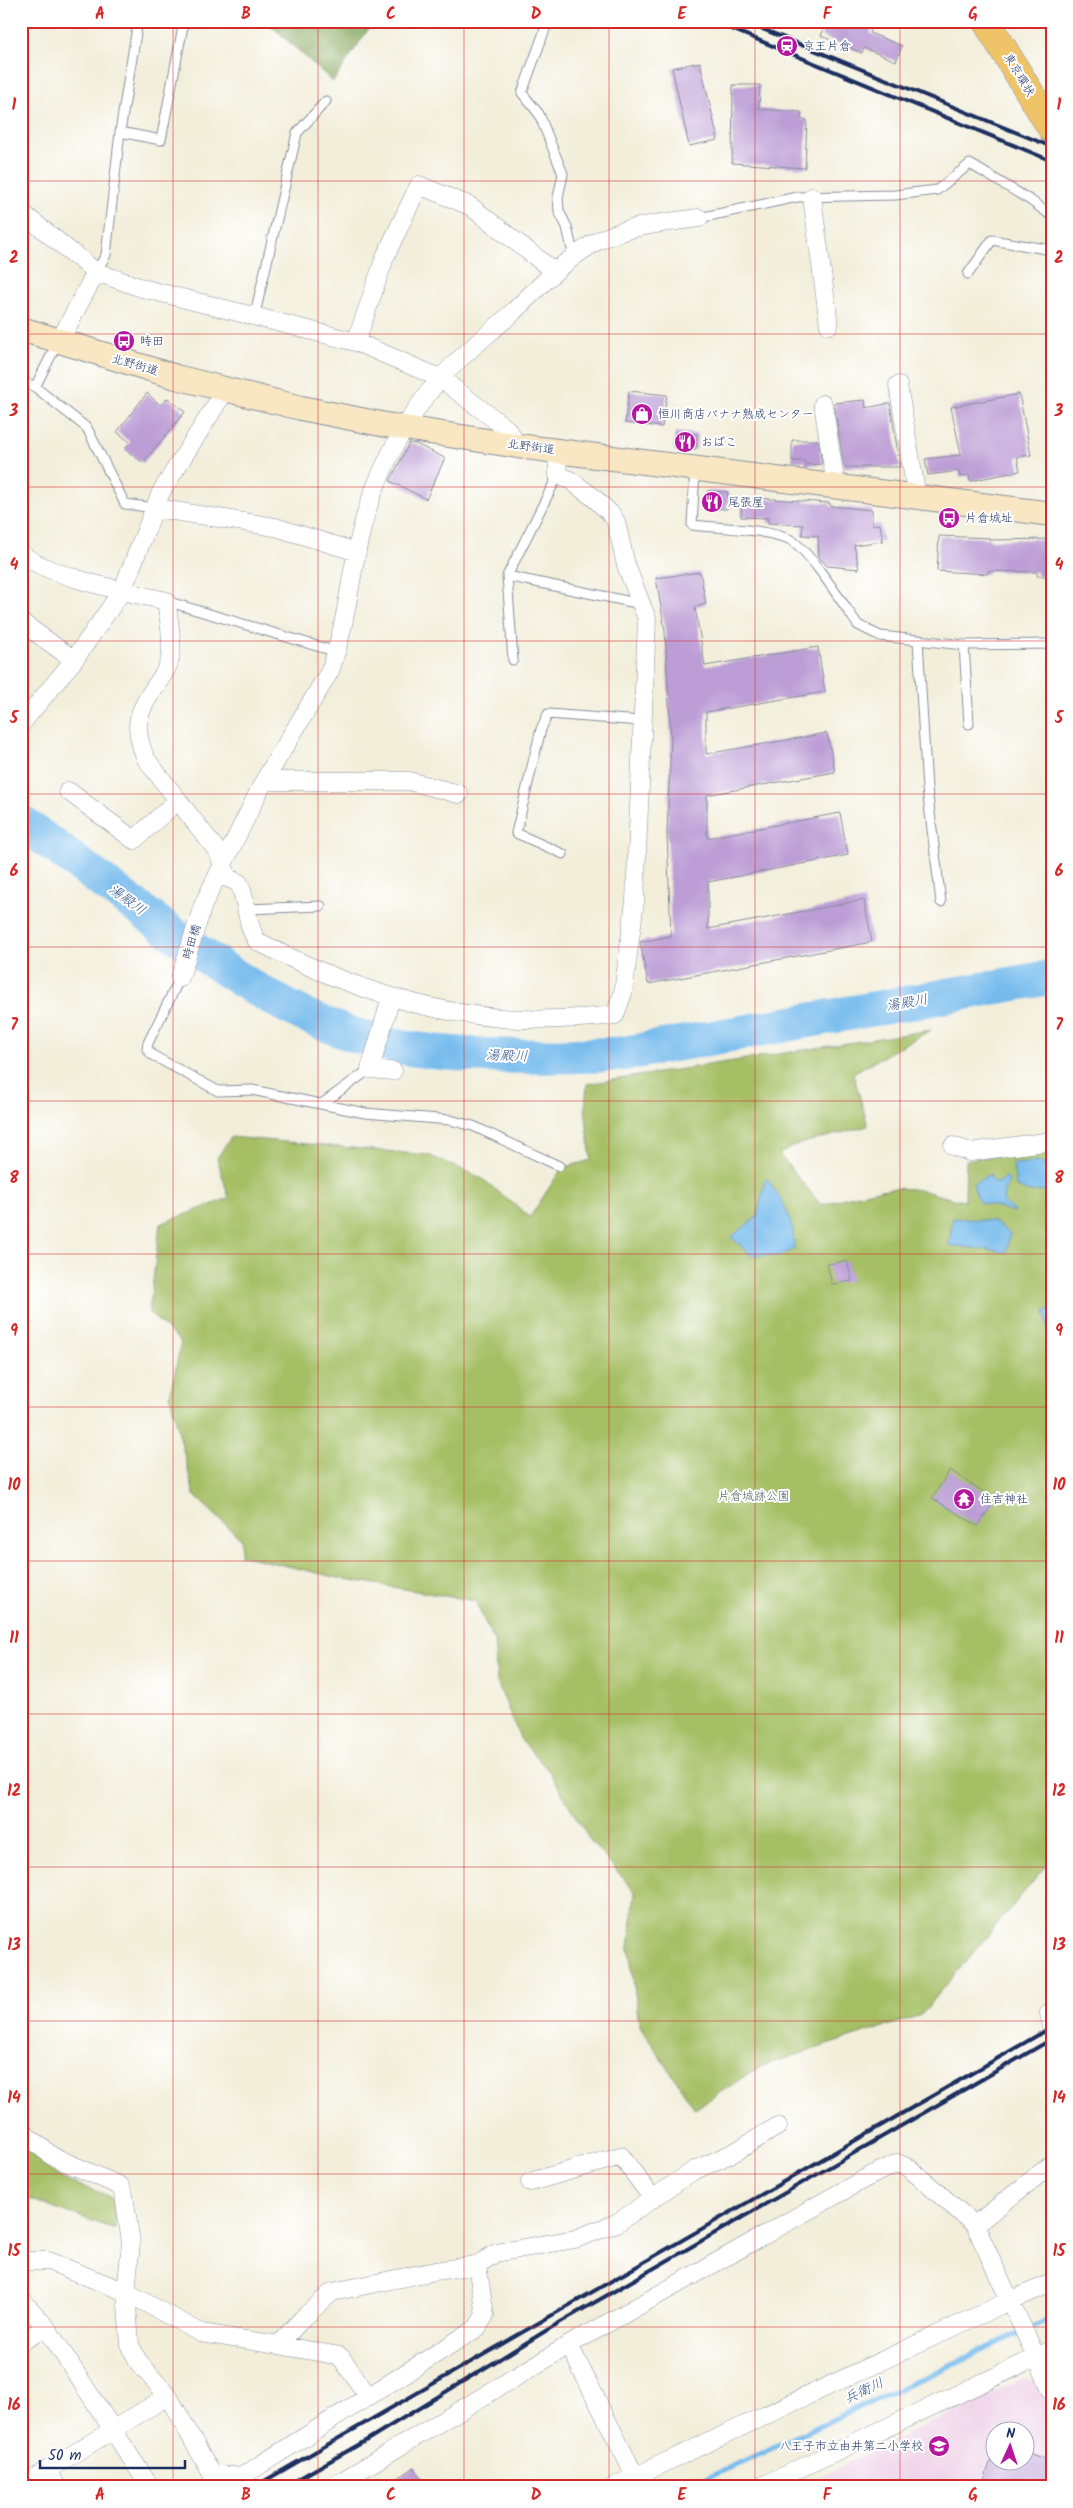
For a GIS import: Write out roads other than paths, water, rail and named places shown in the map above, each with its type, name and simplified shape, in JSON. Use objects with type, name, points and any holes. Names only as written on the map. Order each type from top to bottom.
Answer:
[{"type":"highway","name":"東京環状","points":[[986,21],[1052,129]]},
{"type":"main road","name":"北野街道","points":[[21,329],[59,342],[226,390],[301,408],[404,428],[518,446],[1052,514]]},
{"type":"street","points":[[356,342],[385,257],[418,185],[470,206],[555,272]]},
{"type":"street","points":[[812,196],[829,325]]},
{"type":"street","points":[[21,212],[96,272],[142,288],[254,318],[356,342],[440,378],[507,429],[518,446]]},
{"type":"street","name":"時田橋","points":[[181,975],[202,908],[264,781],[330,671],[337,652],[357,552],[374,492],[404,428],[440,378],[555,272],[596,242],[627,229],[699,218]]},
{"type":"street","points":[[59,342],[96,272]]},
{"type":"street","points":[[898,385],[917,497]]},
{"type":"street","points":[[21,724],[74,660],[122,591],[161,492],[226,390]]},
{"type":"street","points":[[823,404],[836,486]]},
{"type":"street","points":[[21,553],[42,566],[122,591],[166,601],[171,635],[170,659],[165,672],[143,704],[138,718],[137,732],[146,759],[218,852],[228,878],[239,884],[248,909],[250,931],[257,941],[322,974],[390,1001],[502,1018],[566,1020],[615,1015],[623,993],[634,901],[647,619],[626,565],[616,522],[612,515],[593,497],[570,480],[558,475],[557,451]]},
{"type":"street","points":[[155,508],[275,527],[357,552]]},
{"type":"street","points":[[21,622],[74,660]]},
{"type":"street","points":[[264,781],[409,782],[460,794]]},
{"type":"street","points":[[68,791],[134,840],[177,801]]},
{"type":"street","points":[[390,1001],[372,1066],[393,1071]]},
{"type":"street","points":[[953,1146],[970,1152],[1052,1141]]},
{"type":"street","points":[[1052,2012],[1049,2013],[1052,2027]]},
{"type":"street","points":[[278,2345],[302,2319],[332,2292],[435,2271],[476,2265],[496,2253],[575,2239],[592,2233],[617,2223],[693,2171],[735,2152],[778,2126]]},
{"type":"street","points":[[21,2132],[52,2156],[120,2186],[124,2195],[130,2243],[126,2292],[130,2345],[140,2363],[168,2396],[212,2474],[241,2478],[477,2328],[485,2315],[476,2265]]},
{"type":"street","points":[[530,2182],[621,2156],[652,2199]]},
{"type":"street","points":[[332,2487],[569,2345],[866,2178],[897,2163],[909,2168],[975,2225],[1052,2391]]},
{"type":"street","points":[[975,2225],[1052,2164]]},
{"type":"street","points":[[21,2261],[48,2261],[126,2292],[200,2333],[340,2356],[368,2396]]},
{"type":"street","points":[[613,2487],[638,2481],[1009,2301],[1052,2283]]},
{"type":"street","points":[[21,2299],[46,2327],[150,2487]]},
{"type":"street","points":[[21,2342],[46,2327]]},
{"type":"street","points":[[569,2345],[638,2481]]},
{"type":"street","points":[[760,2487],[1032,2350],[1052,2350]]},
{"type":"street","points":[[21,2486],[48,2471],[112,2428],[168,2396]]},
{"type":"street","points":[[48,2471],[57,2487]]},
{"type":"lane","points":[[96,272],[106,255],[120,132],[138,21]]},
{"type":"lane","points":[[120,132],[161,140],[184,21]]},
{"type":"lane","points":[[548,21],[522,93],[538,114],[563,174],[558,197],[559,211],[567,227],[574,258]]},
{"type":"lane","points":[[254,318],[297,133],[326,101]]},
{"type":"lane","points":[[699,218],[797,197],[895,195],[937,190],[970,164],[1030,200],[1052,216]]},
{"type":"lane","points":[[968,274],[992,240],[1052,250]]},
{"type":"lane","points":[[35,387],[59,342]]},
{"type":"lane","points":[[21,382],[35,387],[87,428],[125,504],[155,508]]},
{"type":"lane","points":[[695,469],[692,525],[776,535],[793,541],[808,557],[858,625],[880,636],[964,645],[1052,644]]},
{"type":"lane","points":[[512,660],[508,576],[558,475]]},
{"type":"lane","points":[[508,576],[641,604]]},
{"type":"lane","points":[[166,601],[337,652]]},
{"type":"lane","points":[[918,640],[927,789],[941,902]]},
{"type":"lane","points":[[964,645],[969,724]]},
{"type":"lane","points":[[563,854],[516,833],[542,729],[548,714],[641,721]]},
{"type":"lane","points":[[248,909],[320,906]]},
{"type":"lane","points":[[181,975],[148,1043],[147,1049],[152,1055],[218,1091],[252,1090],[365,1113],[450,1120],[473,1126],[559,1166]]},
{"type":"lane","points":[[323,1103],[372,1066]]},
{"type":"water","points":[[1040,1162],[1046,1166],[1051,1190],[1029,1192],[1016,1186],[1013,1164]]},
{"type":"water","points":[[990,1174],[993,1182],[1000,1183],[1005,1176],[1009,1181],[1004,1192],[1003,1202],[1015,1212],[979,1202],[973,1184]]},
{"type":"water","points":[[766,1177],[782,1203],[792,1228],[794,1249],[780,1256],[751,1255],[731,1237],[757,1217]]},
{"type":"water","points":[[953,1218],[993,1221],[1010,1234],[1006,1252],[949,1245]]},
{"type":"water","points":[[1052,1307],[1052,1350],[1045,1312]]},
{"type":"waterway","name":"湯殿川","points":[[21,822],[178,937],[239,979],[270,997],[336,1029],[370,1040],[406,1048],[486,1056],[621,1054],[1052,977]]},
{"type":"waterway","name":"兵衛川","points":[[688,2487],[1052,2318]]},
{"type":"railway","points":[[712,21],[1052,161]]},
{"type":"railway","points":[[743,21],[1052,147]]},
{"type":"railway","points":[[254,2487],[1052,2027]]},
{"type":"railway","points":[[284,2487],[367,2440],[552,2327],[1052,2039]]},
{"type":"place","name":"京王片倉","points":[[787,46]]},
{"type":"place","name":"時田","points":[[124,341]]},
{"type":"place","name":"恒川商店バナナ熟成センター","points":[[642,414]]},
{"type":"place","name":"おばこ","points":[[685,442]]},
{"type":"place","name":"尾張屋","points":[[712,502]]},
{"type":"place","name":"片倉城址","points":[[949,518]]},
{"type":"place","name":"住吉神社","points":[[964,1499]]},
{"type":"place","name":"八王子市立由井第二小学校","points":[[939,2446]]},
{"type":"park label","name":"片倉城跡公園","points":[[754,1496]]}]
